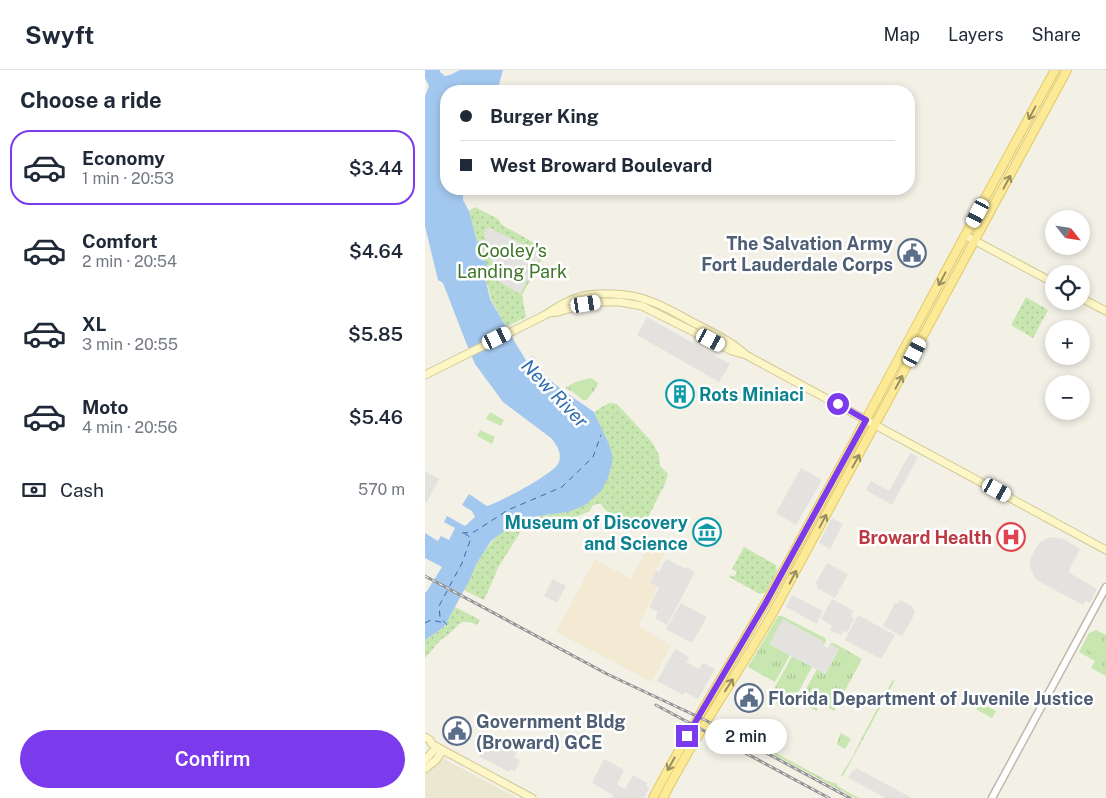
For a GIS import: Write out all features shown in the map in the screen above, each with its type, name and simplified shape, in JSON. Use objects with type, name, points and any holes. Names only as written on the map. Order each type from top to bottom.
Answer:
[{"type":"main road","points":[[653,798],[673,759],[765,604],[1055,70]]},
{"type":"main road","points":[[663,798],[711,714],[775,609],[1067,70]]},
{"type":"main road","points":[[965,236],[1045,278]]},
{"type":"main road","points":[[425,374],[547,314],[561,304],[579,297],[612,294],[646,299],[736,346],[747,355],[1106,550]]},
{"type":"main road","points":[[547,314],[600,302],[620,302],[642,306],[732,351],[747,355]]},
{"type":"main road","points":[[1090,303],[1106,311]]},
{"type":"main road","points":[[709,699],[708,710],[711,714]]},
{"type":"main road","points":[[425,737],[434,746],[436,760],[425,769]]},
{"type":"main road","points":[[425,760],[434,746]]},
{"type":"main road","points":[[434,746],[532,798]]},
{"type":"street","points":[[992,798],[1106,587]]},
{"type":"shaded area","points":[[488,227],[540,253],[540,257],[520,294],[497,280],[484,233]]},
{"type":"shaded area","points":[[647,317],[730,364],[719,382],[637,335]]},
{"type":"shaded area","points":[[910,453],[918,457],[892,505],[866,490],[871,481],[889,491]]},
{"type":"shaded area","points":[[801,468],[822,480],[796,525],[776,513]]},
{"type":"shaded area","points":[[425,471],[439,479],[427,502],[425,501]]},
{"type":"shaded area","points":[[832,518],[843,524],[830,549],[819,543]]},
{"type":"shaded area","points":[[1050,537],[1063,539],[1080,549],[1068,572],[1097,589],[1090,603],[1086,601],[1083,605],[1036,580],[1030,567],[1030,559],[1040,542]]},
{"type":"shaded area","points":[[649,545],[665,553],[649,583],[657,588],[638,626],[671,645],[652,682],[556,632],[595,559],[631,579]]},
{"type":"shaded area","points":[[666,559],[695,572],[667,625],[655,618],[658,612],[649,607],[659,588],[650,583],[656,571],[659,572]]},
{"type":"shaded area","points":[[827,563],[848,574],[835,598],[817,588],[818,585],[815,584]]},
{"type":"shaded area","points":[[553,579],[566,586],[557,603],[544,596]]},
{"type":"shaded area","points":[[792,595],[823,611],[817,624],[786,607]]},
{"type":"shaded area","points":[[832,599],[854,611],[851,616],[854,619],[847,632],[843,631],[841,635],[830,630],[832,626],[821,619]]},
{"type":"shaded area","points":[[900,600],[912,606],[915,611],[902,636],[883,626],[895,603],[898,604]]},
{"type":"shaded area","points":[[681,603],[707,617],[692,643],[666,629]]},
{"type":"shaded area","points":[[858,615],[895,635],[881,659],[845,640]]},
{"type":"shaded area","points":[[783,619],[823,641],[822,645],[828,648],[830,645],[833,645],[839,649],[825,674],[769,644]]},
{"type":"shaded area","points":[[675,649],[689,657],[686,662],[699,669],[703,663],[715,669],[698,699],[685,692],[683,695],[657,681]]},
{"type":"shaded area","points":[[491,735],[518,750],[514,757],[520,760],[515,771],[511,769],[509,772],[479,756]]},
{"type":"shaded area","points":[[442,758],[517,798],[425,798],[425,774],[439,763]]},
{"type":"shaded area","points":[[604,759],[624,770],[617,785],[625,789],[633,775],[647,783],[646,786],[649,788],[644,798],[612,798],[613,795],[592,783]]},
{"type":"shaded area","points":[[856,768],[912,798],[886,798],[848,778]]},
{"type":"green space","name":"Cooley's Landing Park","points":[[475,207],[498,219],[502,225],[547,250],[522,295],[526,317],[506,327],[491,299],[483,268],[487,266],[485,261],[482,261],[478,248],[482,246],[481,241],[477,242],[469,211]]},
{"type":"green space","points":[[1026,297],[1045,310],[1048,310],[1033,338],[1011,325]]},
{"type":"green space","points":[[590,378],[598,383],[587,400],[583,400],[565,388],[575,382]]},
{"type":"green space","points":[[609,403],[617,404],[652,442],[659,455],[660,466],[668,474],[665,484],[644,525],[639,529],[605,510],[601,504],[592,506],[590,511],[578,516],[547,524],[537,524],[521,531],[499,566],[484,600],[464,590],[487,548],[505,529],[526,519],[568,512],[609,444],[594,412]]},
{"type":"green space","points":[[490,412],[504,420],[501,426],[486,419]]},
{"type":"green space","points":[[480,430],[495,437],[492,444],[477,436]]},
{"type":"green space","points":[[744,547],[776,565],[777,571],[765,593],[760,594],[729,577],[730,575],[734,577],[737,572],[732,569]]},
{"type":"green space","points":[[455,607],[480,620],[477,625],[468,622],[459,624],[425,658],[425,640],[444,627]]},
{"type":"green space","points":[[778,616],[782,616],[825,638],[826,641],[823,646],[823,642],[769,644],[790,655],[775,682],[748,667]]},
{"type":"green space","points":[[1096,630],[1106,635],[1106,676],[1091,668],[1095,661],[1079,652],[1089,633]]},
{"type":"green space","points":[[1090,638],[1100,643],[1094,654],[1085,648]]},
{"type":"green space","points":[[831,643],[862,659],[834,711],[820,703],[817,711],[799,702],[817,669],[825,674],[839,649],[830,645]]},
{"type":"green space","points":[[792,656],[812,667],[794,700],[777,705],[774,689]]},
{"type":"green space","points":[[895,680],[843,776],[841,775],[892,681]]},
{"type":"green space","points":[[980,702],[996,711],[992,718],[976,709]]},
{"type":"green space","points":[[841,733],[851,739],[845,749],[837,743]]},
{"type":"green space","points":[[772,751],[828,781],[838,784],[837,786],[859,798],[855,798],[769,752]]},
{"type":"water","name":"New River","points":[[425,70],[440,70],[445,76],[460,70],[503,70],[499,85],[440,85],[440,195],[463,195],[477,242],[481,241],[483,247],[478,248],[482,261],[486,260],[487,267],[483,268],[490,299],[527,362],[532,356],[535,358],[531,365],[594,412],[609,444],[612,463],[608,478],[601,491],[585,505],[568,512],[525,519],[511,526],[491,541],[477,563],[444,627],[425,640],[425,593],[442,567],[425,558],[425,533],[438,541],[441,536],[449,540],[455,528],[444,522],[447,516],[465,526],[475,517],[472,511],[462,505],[469,494],[487,506],[494,503],[527,487],[548,473],[556,467],[560,455],[557,446],[551,438],[503,402],[475,364],[443,283],[438,280],[425,226],[425,96],[429,86],[425,78]]},
{"type":"ferry route","points":[[462,533],[474,532],[508,510],[562,487],[593,457],[601,435]]},
{"type":"ferry route","points":[[447,625],[440,617],[439,606],[462,563],[471,538],[463,533]]},
{"type":"ferry route","points":[[425,623],[431,620],[445,623]]},
{"type":"railway","points":[[425,576],[607,674],[707,721],[850,798]]},
{"type":"railway","points":[[656,705],[829,798]]},
{"type":"place","name":"The Salvation Army Fort Lauderdale Corps","points":[[912,253]]},
{"type":"place","name":"Rots Miniaci","points":[[680,394]]},
{"type":"place","name":"Museum of Discovery and Science","points":[[707,532]]},
{"type":"place","name":"Broward Health","points":[[1011,537]]},
{"type":"place","name":"Florida Department of Juvenile Justice","points":[[749,698]]},
{"type":"place","name":"Government Bldg (Broward) GCE","points":[[457,731]]},
{"type":"route","points":[[687,736],[765,604],[866,420],[838,404]]}]
